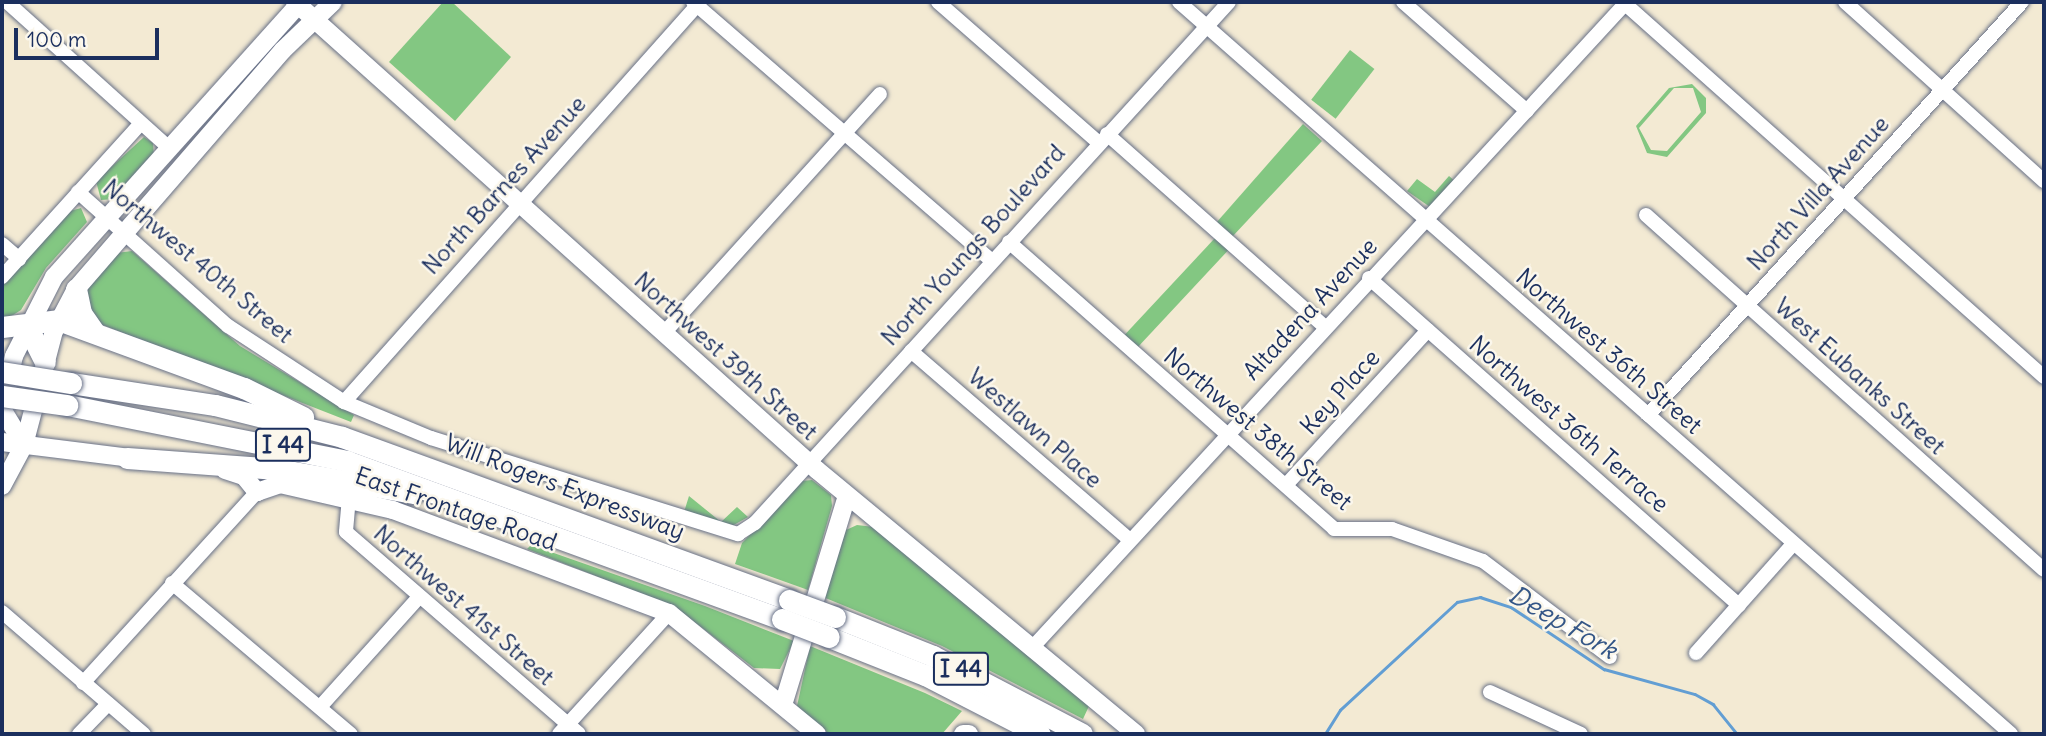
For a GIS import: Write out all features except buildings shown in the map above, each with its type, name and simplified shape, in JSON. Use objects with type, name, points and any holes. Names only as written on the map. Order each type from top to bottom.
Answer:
[{"type":"highway","points":[[76,289],[80,313],[95,333]]},
{"type":"highway","points":[[2,327],[27,326],[58,320],[244,388],[342,436]]},
{"type":"highway","points":[[27,326],[45,362]]},
{"type":"highway","name":"Will Rogers Expressway","points":[[2,372],[215,405],[342,436],[786,610],[944,661],[1082,734]]},
{"type":"highway","name":"Will Rogers Expressway","points":[[2,396],[267,441],[493,509],[786,610]]},
{"type":"highway","points":[[127,458],[290,470],[493,509]]},
{"type":"highway","name":"Will Rogers Expressway","points":[[832,627],[1040,734]]},
{"type":"main road","points":[[2,486],[24,445],[58,320],[76,289],[314,18],[333,2]]},
{"type":"main road","points":[[24,445],[2,410],[27,326],[54,277],[298,3]]},
{"type":"main road","name":"Northwest 39th Street","points":[[298,3],[808,462],[1136,734]]},
{"type":"main road","points":[[200,150],[211,100]]},
{"type":"main road","points":[[157,197],[168,147]]},
{"type":"main road","points":[[2,442],[237,472],[257,492]]},
{"type":"main road","points":[[14,467],[50,450]]},
{"type":"main road","name":"East Frontage Road","points":[[257,492],[279,484],[349,497],[669,612],[783,705]]},
{"type":"main road","points":[[817,734],[783,705],[847,496]]},
{"type":"main road","points":[[751,677],[776,679],[796,665]]},
{"type":"main road","points":[[963,734],[969,734]]},
{"type":"street","points":[[7,2],[168,147]]},
{"type":"street","points":[[938,2],[1324,326]]},
{"type":"street","name":"Northwest 36th Street","points":[[1179,2],[2011,734]]},
{"type":"street","name":"North Youngs Boulevard","points":[[755,523],[1229,2]]},
{"type":"street","points":[[1404,2],[1527,111]]},
{"type":"street","points":[[1845,2],[2044,181]]},
{"type":"street","name":"North Villa Avenue","points":[[1648,415],[2021,2]]},
{"type":"street","points":[[697,3],[992,261]]},
{"type":"street","name":"North Barnes Avenue","points":[[344,402],[697,3]]},
{"type":"street","points":[[1624,3],[2044,377]]},
{"type":"street","name":"Altadena Avenue","points":[[1031,649],[1324,326],[1426,220],[1624,3]]},
{"type":"street","points":[[664,333],[880,94]]},
{"type":"street","points":[[2,277],[141,123]]},
{"type":"street","name":"Northwest 40th Street","points":[[78,192],[247,341],[344,402],[431,438],[721,533],[738,534],[755,523]]},
{"type":"street","name":"West Eubanks Street","points":[[1646,215],[2044,570]]},
{"type":"street","name":"Northwest 38th Street","points":[[1009,242],[1334,529],[1392,529],[1483,561],[1610,657]]},
{"type":"street","points":[[2,244],[19,259]]},
{"type":"street","name":"Northwest 36th Terrace","points":[[1369,278],[1739,605]]},
{"type":"street","name":"Key Place","points":[[1286,485],[1428,330]]},
{"type":"street","name":"Westlawn Place","points":[[911,351],[1129,539]]},
{"type":"street","points":[[83,683],[257,492]]},
{"type":"street","name":"Northwest 41st Street","points":[[349,497],[346,532],[569,731]]},
{"type":"street","points":[[1696,653],[1793,544]]},
{"type":"street","points":[[173,583],[351,734]]},
{"type":"street","points":[[320,707],[418,598]]},
{"type":"street","points":[[2,612],[144,734]]},
{"type":"street","points":[[569,731],[669,612]]},
{"type":"street","points":[[1490,692],[1581,734]]},
{"type":"street","points":[[79,734],[108,704]]},
{"type":"green space","points":[[443,2],[452,2],[511,57],[455,121],[389,62]]},
{"type":"green space","points":[[1350,50],[1374,69],[1336,119],[1311,100]]},
{"type":"green space","points":[[1692,84],[1706,98],[1706,113],[1667,157],[1647,153],[1636,126],[1669,88]],"holes":[[[1674,88],[1693,88],[1701,112],[1667,151],[1651,150],[1639,128]]]},
{"type":"green space","points":[[1303,124],[1322,141],[1232,237],[1216,223]]},
{"type":"green space","points":[[144,137],[153,143],[154,157],[115,199],[101,200],[96,181]]},
{"type":"green space","points":[[1449,176],[1456,182],[1430,207],[1407,191],[1417,179],[1435,192]]},
{"type":"green space","points":[[81,208],[87,222],[46,268],[21,310],[2,322],[2,284],[70,211]]},
{"type":"green space","points":[[1215,238],[1228,250],[1137,348],[1124,335]]},
{"type":"green space","points":[[132,251],[240,346],[354,415],[351,422],[95,322],[84,297],[88,284],[116,253]]},
{"type":"green space","points":[[812,480],[831,495],[832,506],[808,590],[735,564],[742,543],[801,481]]},
{"type":"green space","points":[[689,496],[721,522],[737,507],[748,517],[732,526],[684,512]]},
{"type":"green space","points":[[857,525],[874,527],[1089,706],[1083,719],[942,646],[823,597],[846,530]]},
{"type":"green space","points":[[531,545],[705,606],[794,641],[780,669],[754,668],[675,607],[527,549]]},
{"type":"green space","points":[[810,646],[962,711],[942,734],[829,734],[797,706]]},
{"type":"waterway","name":"Deep Fork","points":[[1325,734],[1340,710],[1457,602],[1480,597],[1511,607],[1604,669],[1695,694],[1713,704],[1737,734]]}]
